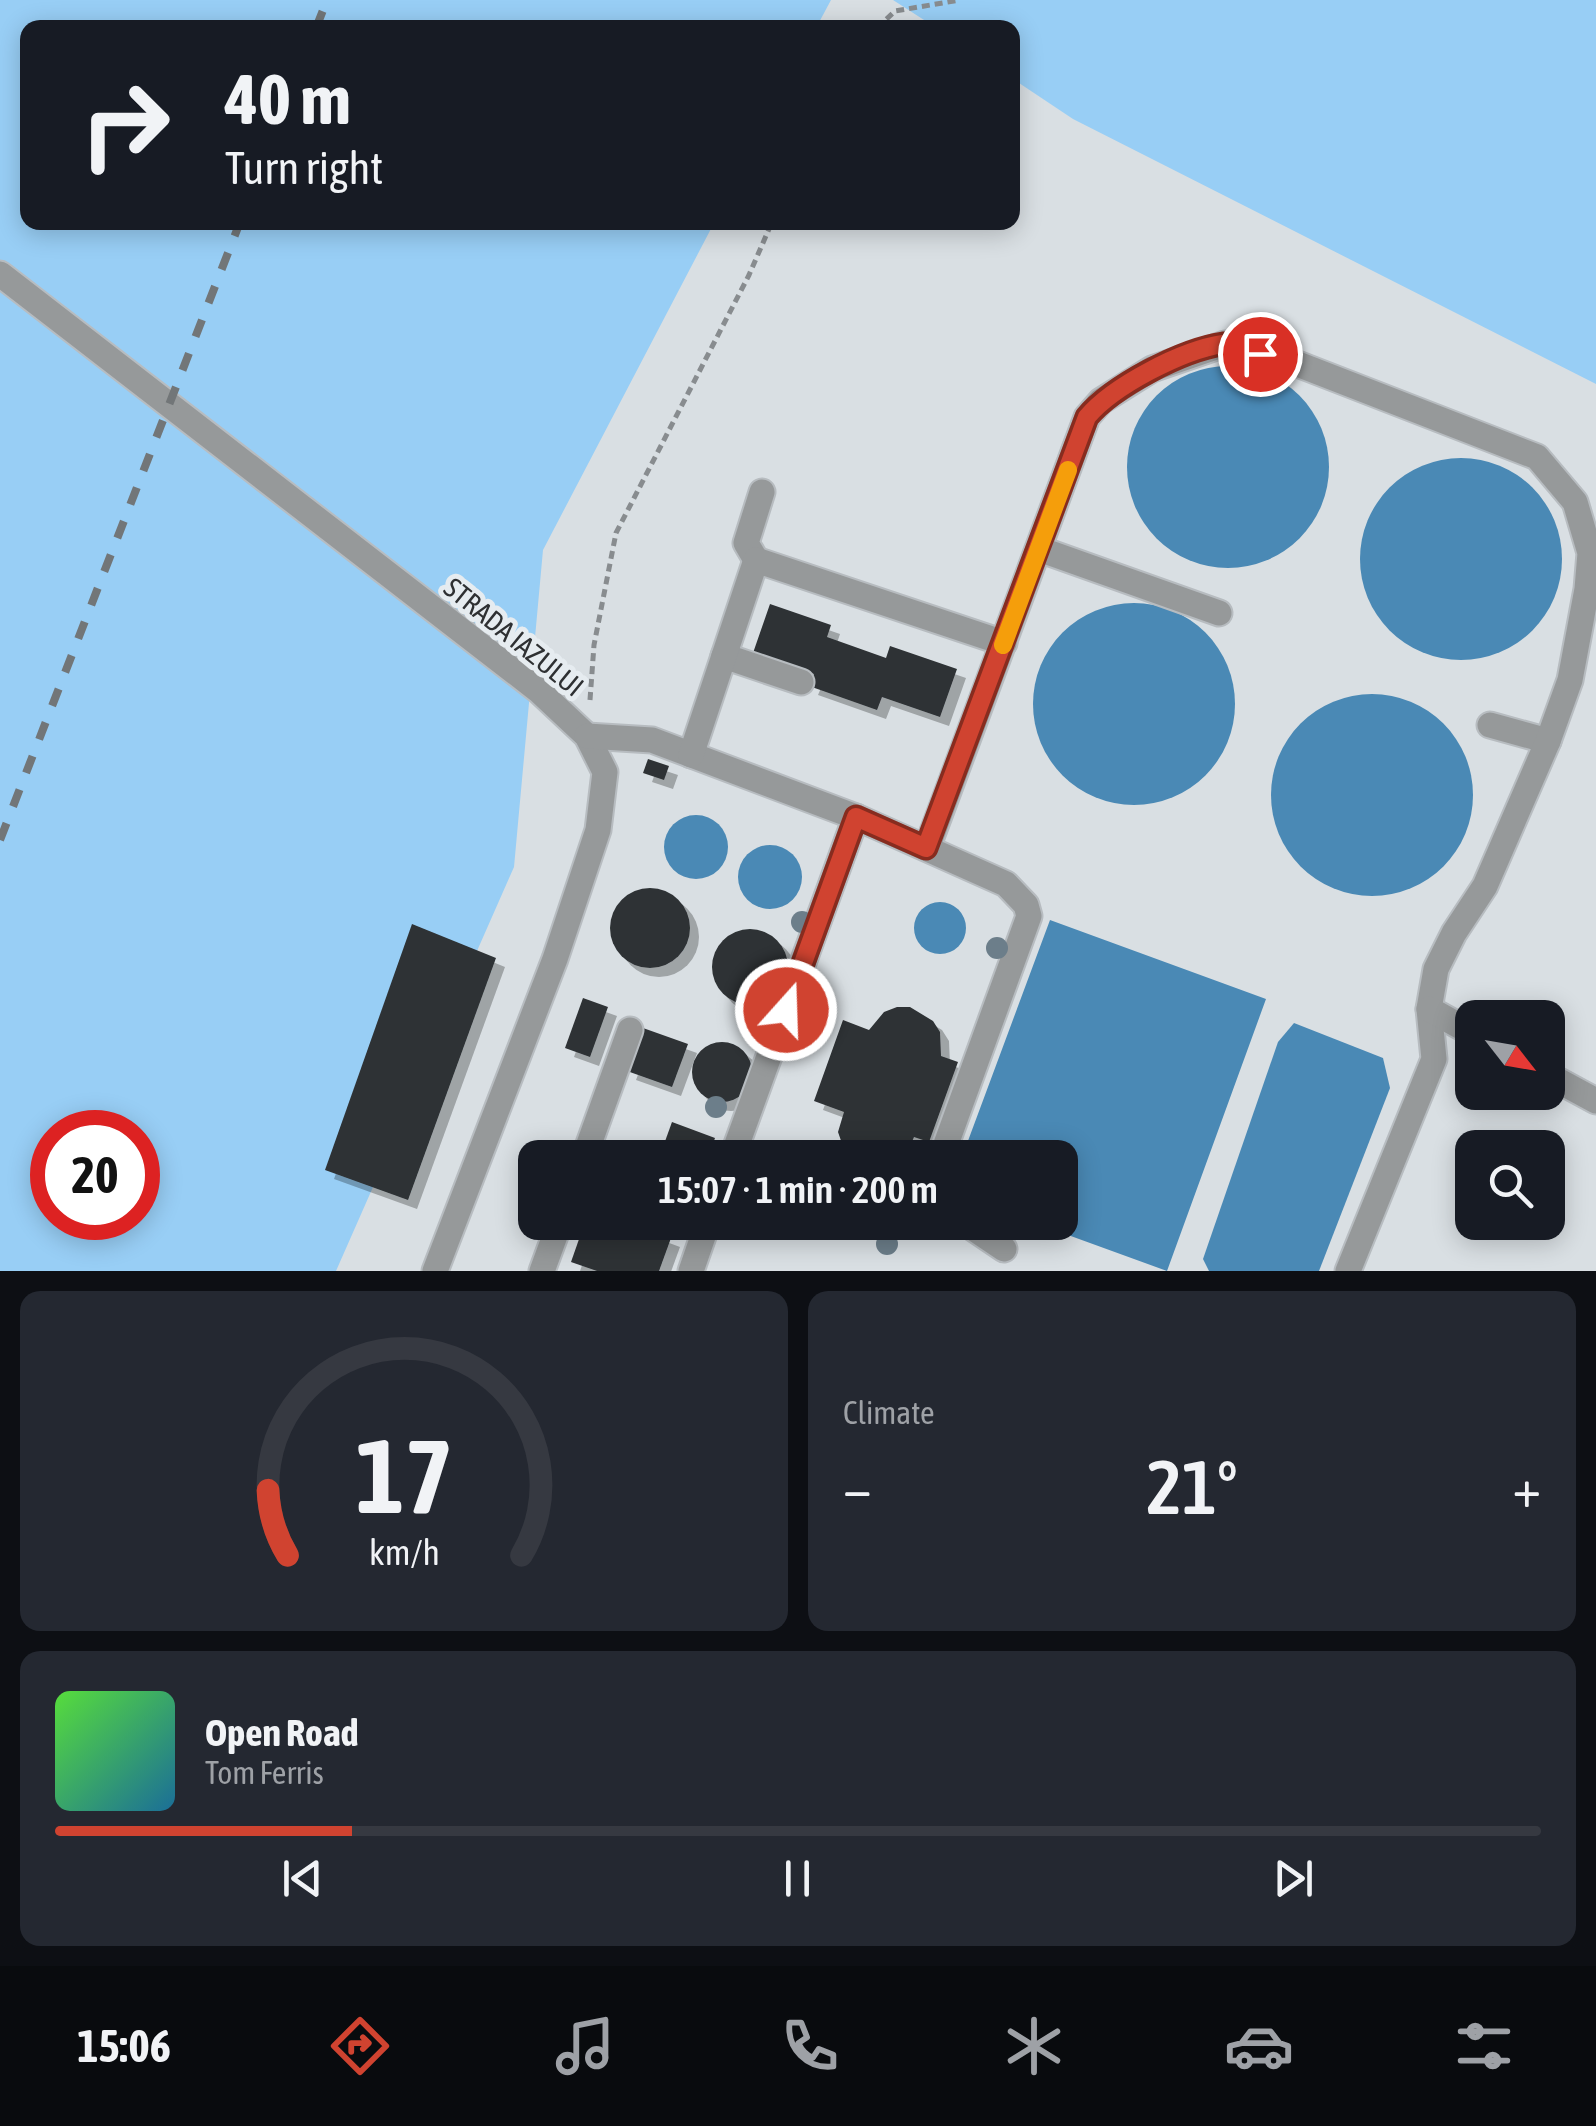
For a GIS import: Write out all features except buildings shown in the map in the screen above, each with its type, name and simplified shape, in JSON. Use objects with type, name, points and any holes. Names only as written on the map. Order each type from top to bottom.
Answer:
[{"type":"lane","name":"STRADA IAZULUI","points":[[0,274],[538,690],[587,736],[605,772],[598,830],[555,958],[435,1271]]},
{"type":"lane","points":[[926,848],[1087,417],[1101,400],[1152,369],[1225,344],[1294,363],[1537,457],[1575,502],[1590,553],[1570,680],[1485,886],[1436,969],[1429,1010],[1434,1059],[1348,1271]]},
{"type":"lane","points":[[762,492],[746,543],[756,560],[1004,643]]},
{"type":"lane","points":[[1039,548],[1219,613]]},
{"type":"lane","points":[[691,754],[756,560]]},
{"type":"lane","points":[[724,656],[801,682]]},
{"type":"lane","points":[[1490,725],[1548,741]]},
{"type":"lane","points":[[587,736],[652,740],[856,817],[1006,884],[1026,905],[1029,916],[948,1140]]},
{"type":"lane","points":[[739,1140],[856,817]]},
{"type":"lane","points":[[1429,1010],[1455,1025]]},
{"type":"lane","points":[[590,1140],[630,1030]]},
{"type":"lane","points":[[1565,1084],[1596,1101]]},
{"type":"lane","points":[[542,1271],[553,1240]]},
{"type":"lane","points":[[691,1271],[702,1240]]},
{"type":"lane","points":[[991,1240],[1004,1249]]},
{"type":"path","points":[[886,20],[895,10],[960,0]]},
{"type":"path","points":[[587,736],[594,645],[616,532],[769,230]]},
{"type":"shaded area","points":[[0,0],[831,0],[820,20],[20,20],[20,230],[710,230],[543,550],[514,867],[336,1271],[0,1271]]},
{"type":"shaded area","points":[[893,0],[1596,0],[1596,384],[1073,119],[1020,84],[1020,20],[924,20]]},
{"type":"shaded area","points":[[1228,366],[1267,373],[1300,395],[1322,428],[1329,467],[1322,506],[1300,539],[1267,561],[1228,568],[1189,561],[1156,539],[1134,506],[1127,467],[1134,428],[1156,395],[1189,373]]},
{"type":"shaded area","points":[[1461,458],[1500,465],[1533,487],[1555,520],[1562,559],[1555,598],[1533,631],[1500,653],[1461,660],[1422,653],[1389,631],[1367,598],[1360,559],[1367,520],[1389,487],[1422,465]]},
{"type":"shaded area","points":[[1134,603],[1173,610],[1206,632],[1228,665],[1235,704],[1228,743],[1206,776],[1173,798],[1134,805],[1095,798],[1062,776],[1040,743],[1033,704],[1040,665],[1062,632],[1095,610]]},
{"type":"shaded area","points":[[1372,694],[1411,701],[1444,723],[1466,756],[1473,795],[1466,834],[1444,867],[1411,889],[1372,896],[1333,889],[1300,867],[1278,834],[1271,795],[1278,756],[1300,723],[1333,701]]},
{"type":"shaded area","points":[[696,815],[719,824],[728,847],[719,870],[696,879],[673,870],[664,847],[673,824]]},
{"type":"shaded area","points":[[770,845],[793,854],[802,877],[793,900],[770,909],[747,900],[738,877],[747,854]]},
{"type":"shaded area","points":[[940,902],[958,910],[966,928],[958,946],[940,954],[922,946],[914,928],[922,910]]},
{"type":"shaded area","points":[[1050,920],[1266,999],[1167,1271],[1078,1239],[1078,1140],[968,1140]]},
{"type":"shaded area","points":[[1294,1023],[1383,1058],[1390,1088],[1319,1271],[1209,1271],[1203,1259],[1278,1042]]},
{"type":"railway","points":[[319,20],[327,0]]},
{"type":"railway","points":[[0,840],[237,230]]},
{"type":"slow traffic","points":[[1003,645],[1068,470]]},
{"type":"route","points":[[786,1010],[856,817],[926,848],[1087,417],[1101,400],[1152,369],[1225,344],[1260,354]]}]
